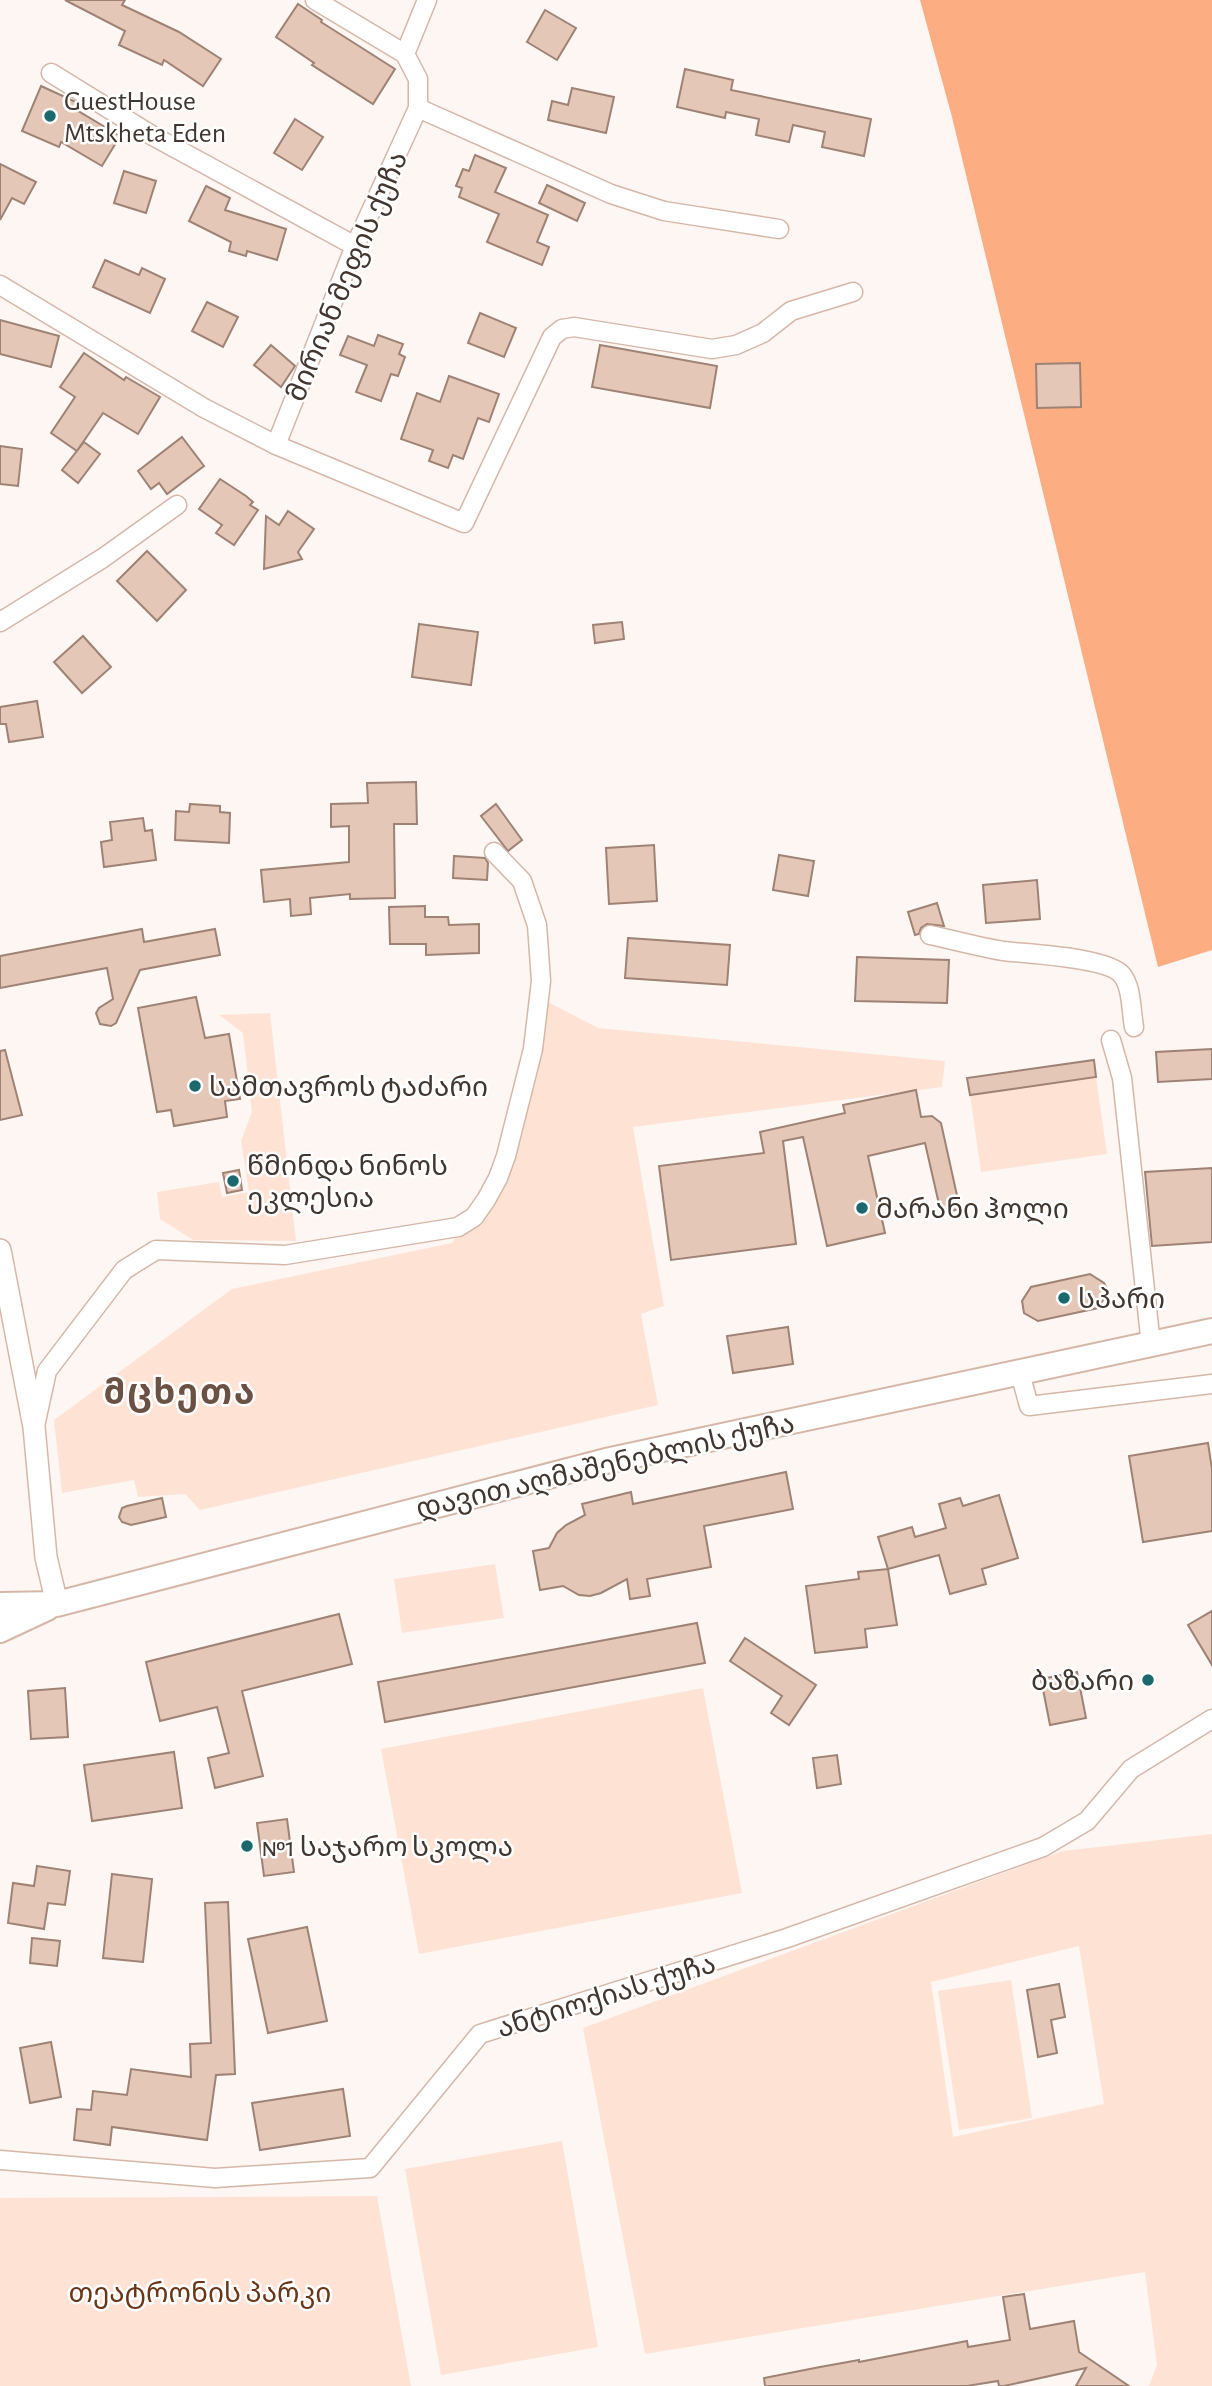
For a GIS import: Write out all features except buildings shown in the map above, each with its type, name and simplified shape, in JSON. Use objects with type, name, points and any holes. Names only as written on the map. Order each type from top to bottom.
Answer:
[{"type":"main road","name":"დავით აღმაშენებლის ქუჩა","points":[[0,1605],[57,1604],[606,1461],[1212,1331]]},
{"type":"main road","points":[[0,1630],[57,1604]]},
{"type":"street","points":[[315,0],[405,54],[418,79],[418,108],[611,194],[664,211],[779,229]]},
{"type":"street","points":[[405,54],[427,0]]},
{"type":"street","points":[[51,73],[153,136],[355,246]]},
{"type":"street","name":"მირიან მეფის ქუჩა","points":[[276,445],[355,246],[418,108]]},
{"type":"street","points":[[0,285],[204,408],[276,445],[464,523],[552,337],[562,329],[574,327],[712,349],[736,345],[763,333],[792,311],[853,292]]},
{"type":"street","points":[[0,622],[103,558],[177,505]]},
{"type":"street","points":[[34,1427],[47,1371],[124,1270],[156,1250],[285,1255],[458,1227],[474,1217],[498,1178],[506,1156],[533,1049],[541,981],[537,925],[522,881],[494,852]]},
{"type":"street","points":[[930,935],[1002,951],[1080,960],[1116,968],[1124,976],[1128,989],[1134,1027]]},
{"type":"street","points":[[1111,1040],[1122,1079],[1151,1345]]},
{"type":"street","points":[[0,1250],[34,1427],[46,1557],[57,1604]]},
{"type":"street","points":[[1020,1373],[1029,1406],[1212,1384]]},
{"type":"street","name":"ანტიოქიას ქუჩა","points":[[0,2159],[215,2178],[370,2168],[480,2034],[787,1938],[1044,1847],[1087,1821],[1131,1769],[1212,1719]]},
{"type":"green space","points":[[548,1002],[598,1028],[945,1061],[942,1087],[633,1127],[664,1306],[641,1314],[658,1405],[200,1510],[185,1494],[138,1497],[134,1480],[62,1493],[54,1420],[232,1289],[452,1243],[521,1138]]},
{"type":"green space","points":[[270,1013],[296,1241],[193,1240],[160,1219],[157,1192],[219,1182],[222,1197],[249,1192],[241,1141],[252,1112],[243,1033],[219,1015]]},
{"type":"green space","points":[[1096,1077],[1107,1154],[981,1172],[970,1095]]},
{"type":"green space","points":[[495,1564],[504,1618],[402,1633],[394,1579]]},
{"type":"green space","points":[[703,1688],[742,1893],[419,1954],[381,1749]]},
{"type":"green space","points":[[1212,1834],[1212,2386],[1149,2386],[1157,2365],[1145,2272],[645,2354],[583,2028],[1063,1851]],"holes":[[[1079,1946],[1104,2104],[953,2137],[931,1982]]]},
{"type":"green space","points":[[1011,1980],[1032,2118],[959,2130],[938,1991]]},
{"type":"green space","points":[[562,2141],[598,2347],[441,2375],[405,2169]]},
{"type":"green space","name":"თეატრონის პარკი","points":[[377,2196],[411,2386],[0,2386],[0,2198]]},
{"type":"shaded area","points":[[920,0],[1212,0],[1212,950],[1158,967],[952,117]]},
{"type":"place","name":"GuestHouse Mtskheta Eden","points":[[50,116]]},
{"type":"place","name":"სამთავროს ტაძარი","points":[[195,1086]]},
{"type":"place","name":"წმინდა ნინოს ეკლესია","points":[[233,1181]]},
{"type":"place","name":"მარანი ჰოლი","points":[[862,1208]]},
{"type":"place","name":"სპარი","points":[[1064,1298]]},
{"type":"place","name":"ბაზარი","points":[[1148,1680]]},
{"type":"place","name":"№1 საჯარო სკოლა","points":[[247,1846]]},
{"type":"district","name":"მცხეთა","points":[[180,1392]]}]
